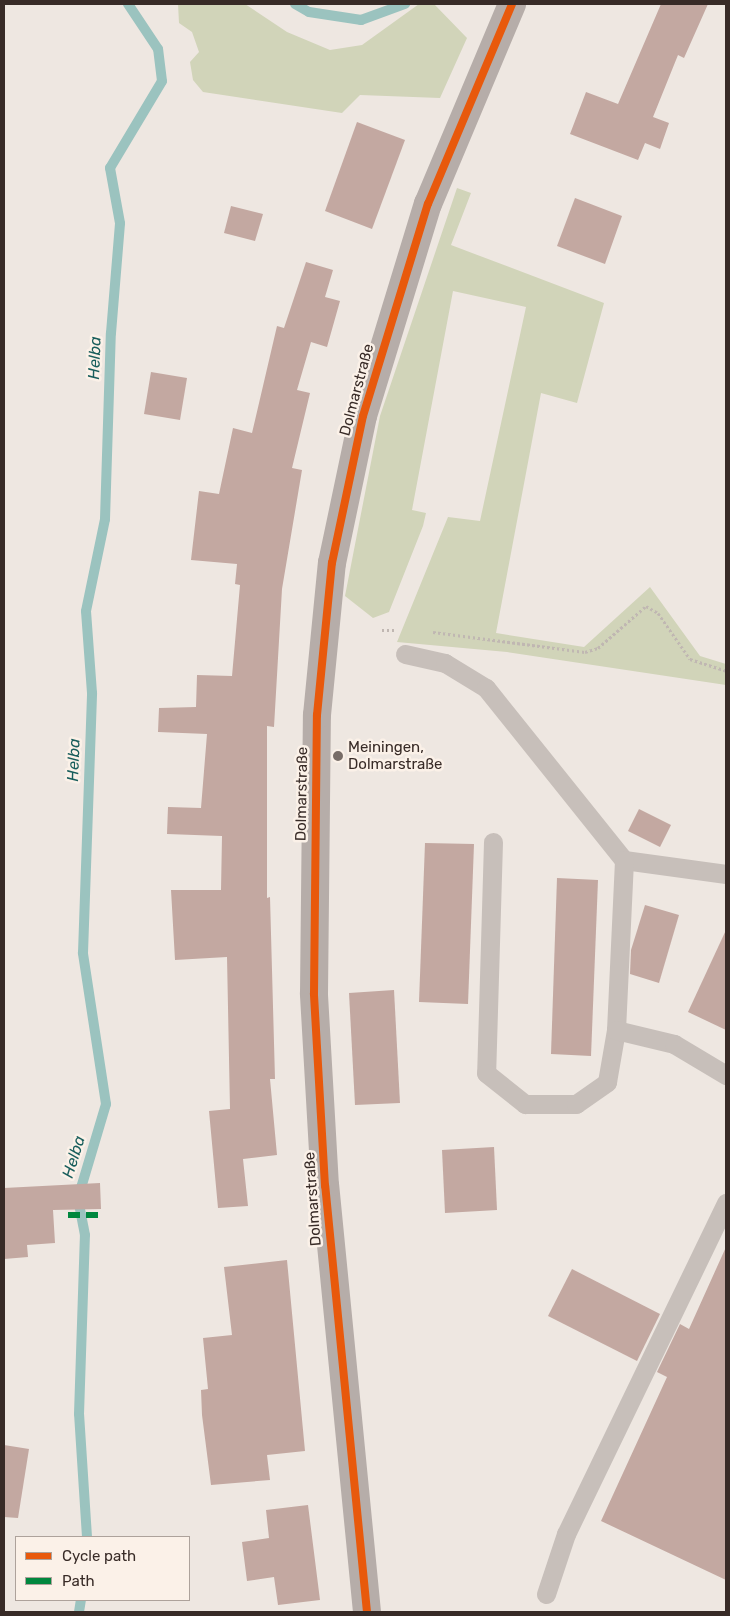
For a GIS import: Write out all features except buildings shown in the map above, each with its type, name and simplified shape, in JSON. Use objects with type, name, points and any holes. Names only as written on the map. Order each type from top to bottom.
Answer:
[{"type":"main road","name":"Dolmarstraße","points":[[367,1612],[325,1186],[314,993],[317,715],[332,563],[363,416],[428,204],[512,4]]},
{"type":"lane","points":[[405,654],[445,663],[486,688],[624,860],[616,1030],[606,1082],[576,1104],[525,1104],[486,1073],[493,842]]},
{"type":"lane","points":[[624,860],[726,874]]},
{"type":"lane","points":[[616,1030],[674,1044],[726,1075]]},
{"type":"lane","points":[[546,1594],[566,1534],[726,1203]]},
{"type":"path","points":[[428,632],[585,652],[598,648],[646,606],[658,613],[690,660],[726,671]]},
{"type":"path","points":[[382,630],[401,631]]},
{"type":"green space","points":[[178,4],[245,4],[287,32],[330,50],[362,45],[419,4],[434,4],[467,38],[440,98],[360,95],[342,113],[203,92],[193,80],[190,62],[199,52],[192,32],[179,23]]},
{"type":"green space","points":[[457,188],[471,193],[451,245],[604,303],[577,403],[541,393],[496,633],[584,647],[650,587],[700,656],[726,664],[726,685],[507,652],[397,642],[448,517],[480,521],[526,307],[453,291],[412,510],[426,513],[423,526],[389,612],[373,618],[345,596],[380,416]]},
{"type":"waterway","name":"Helba","points":[[87,1536],[79,1414],[85,1235],[78,1198],[106,1104],[83,953],[92,693],[86,611],[105,519],[111,333],[120,223],[110,168],[162,81],[158,49],[128,4]]},
{"type":"waterway","name":"Helba","points":[[295,4],[309,12],[361,20],[405,4]]},
{"type":"waterway","name":"Helba","points":[[79,1612],[81,1601]]},
{"type":"marked path","points":[[68,1215],[99,1215]]},
{"type":"cycle path","points":[[367,1612],[325,1186],[314,993],[317,715],[332,563],[363,416],[428,204],[512,4]]},
{"type":"place","name":"Meiningen, Dolmarstraße","points":[[338,756]]}]
